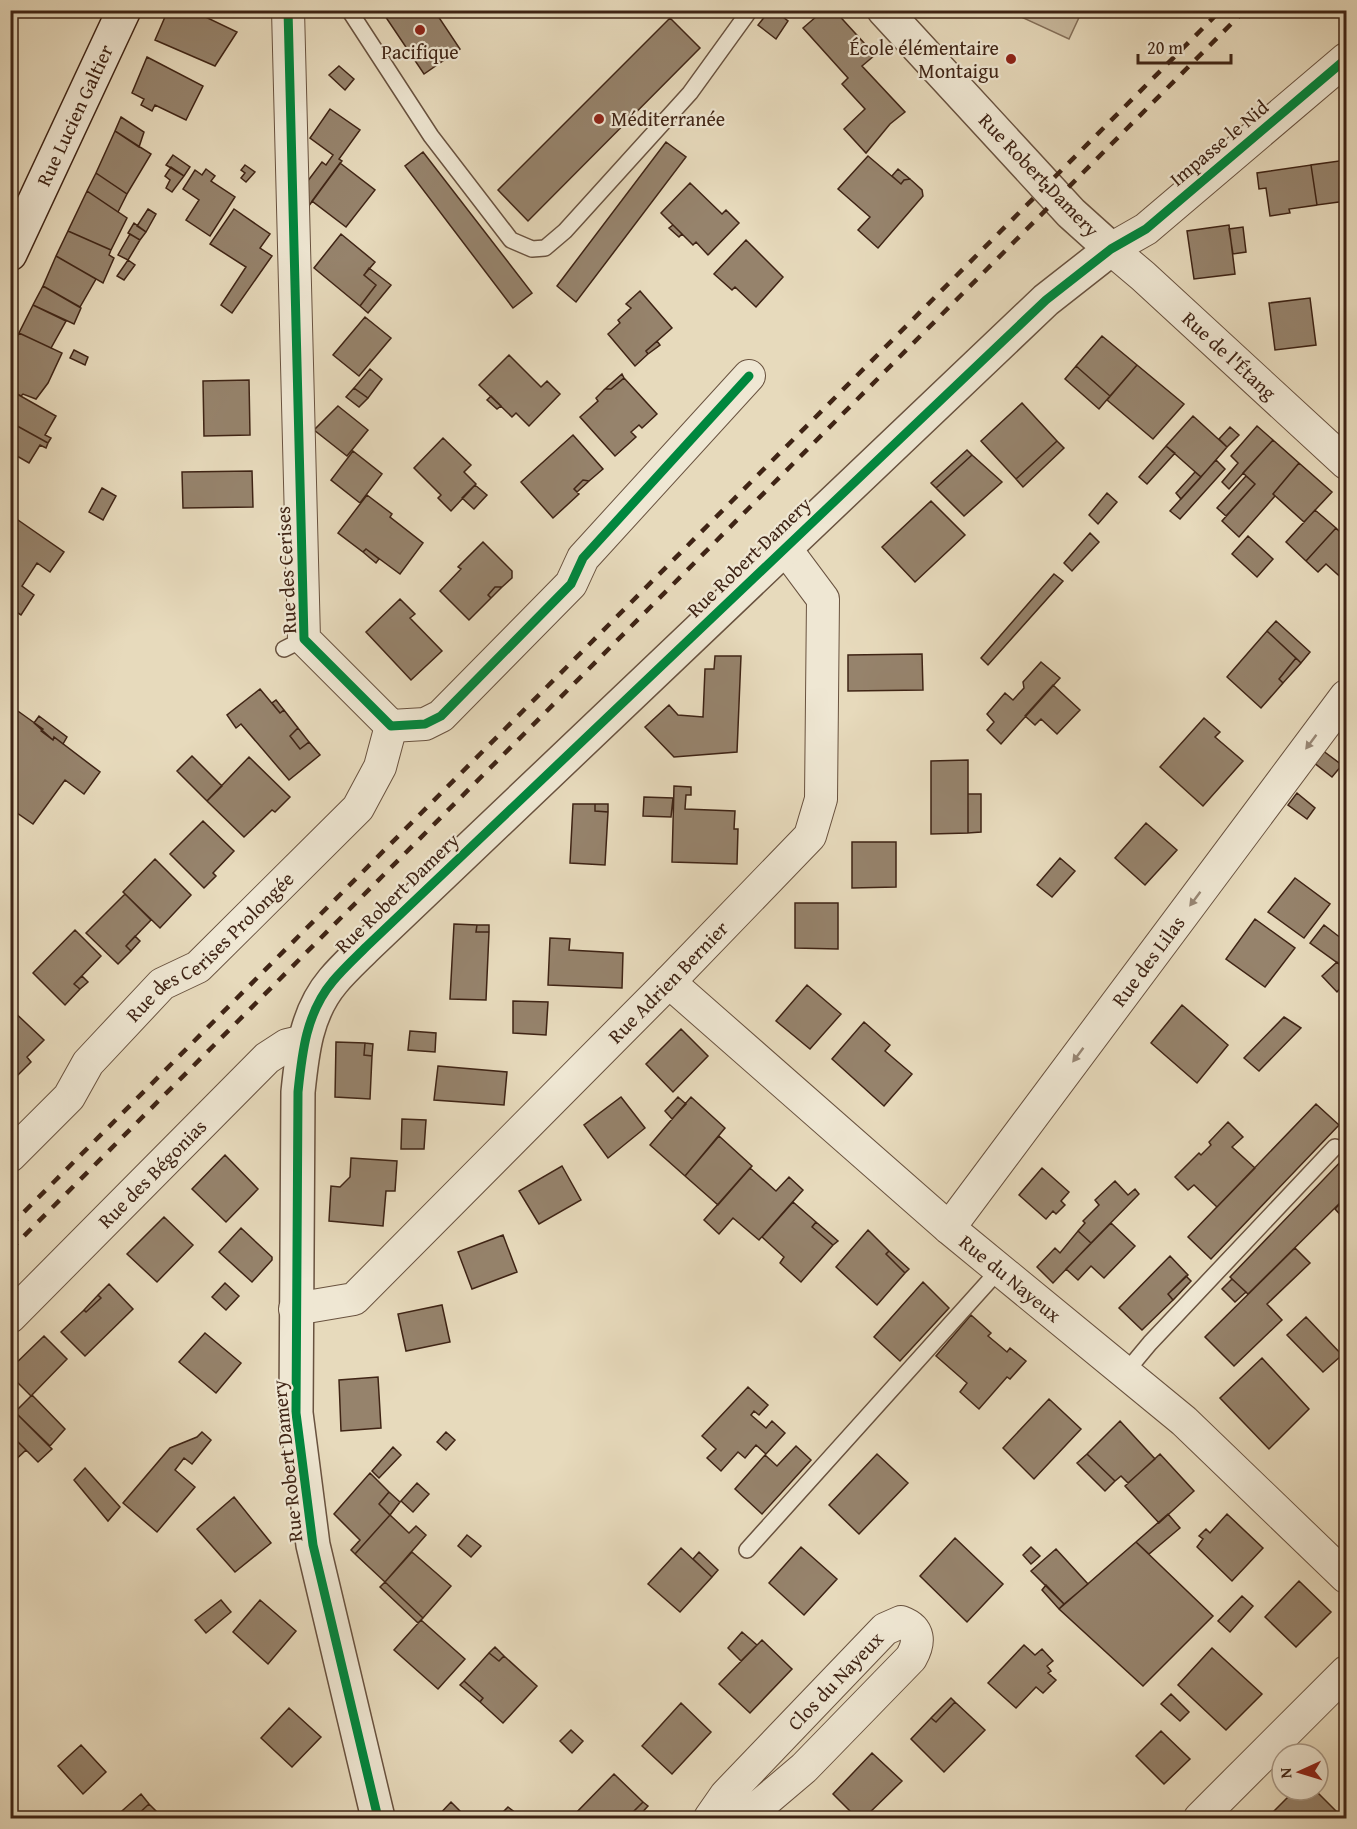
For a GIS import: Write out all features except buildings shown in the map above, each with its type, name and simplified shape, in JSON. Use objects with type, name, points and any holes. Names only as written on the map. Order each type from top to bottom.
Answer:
[{"type":"street","name":"Rue Lucien Galtier","points":[[10,254],[124,10]]},
{"type":"street","name":"Rue des Cerises","points":[[288,10],[294,644],[391,726]]},
{"type":"street","name":"Rue Robert Damery","points":[[378,1818],[313,1545],[296,1413],[298,1092],[304,1041],[316,1006],[332,981],[785,548],[1046,300],[1111,249],[1071,213],[884,10]]},
{"type":"street","name":"Impasse le Nid","points":[[1111,249],[1146,229],[1347,58]]},
{"type":"street","name":"Rue de l'Étang","points":[[1111,249],[1347,463]]},
{"type":"street","points":[[391,726],[425,724],[441,716],[571,584],[583,558],[749,376]]},
{"type":"street","name":"Rue Adrien Bernier","points":[[295,1309],[354,1299],[669,982],[810,836],[821,799],[822,599],[785,548]]},
{"type":"street","name":"Rue des Lilas","points":[[949,1228],[1347,696]]},
{"type":"street","name":"Rue des Cerises Prolongée","points":[[15,1142],[69,1097],[88,1063],[162,984],[198,967],[358,808],[380,767],[391,726]]},
{"type":"street","name":"Rue du Nayeux","points":[[669,982],[949,1228],[1184,1421],[1347,1577]]},
{"type":"street","name":"Rue des Bégonias","points":[[10,1317],[267,1058],[287,1045],[304,1041]]},
{"type":"street","name":"Clos du Nayeux","points":[[710,1818],[726,1795],[885,1629],[901,1622],[915,1630],[918,1638],[917,1648],[911,1658],[804,1768],[745,1818]]},
{"type":"street","points":[[1200,1818],[1347,1672]]},
{"type":"lane","points":[[349,10],[431,136],[453,165],[511,240],[532,249],[545,248],[565,231],[690,93],[750,10]]},
{"type":"lane","points":[[1125,1373],[1150,1343],[1335,1147]]},
{"type":"lane","points":[[747,1550],[999,1269]]},
{"type":"shaded area","points":[[1022,10],[1082,11],[1069,39],[1019,16]]},
{"type":"railway","points":[[10,1226],[1221,10]]},
{"type":"railway","points":[[10,1250],[1245,10]]},
{"type":"cycle path","points":[[288,10],[304,639],[391,726],[425,724],[441,716],[571,584],[583,558],[749,376]]},
{"type":"cycle path","points":[[378,1818],[313,1545],[296,1413],[298,1092],[307,1034],[324,993],[366,947],[1046,300],[1111,249],[1146,229],[1346,59]]},
{"type":"place","name":"Pacifique","points":[[420,30]]},
{"type":"place","name":"École élémentaire Montaigu","points":[[1011,59]]},
{"type":"place","name":"Méditerranée","points":[[599,119]]}]
